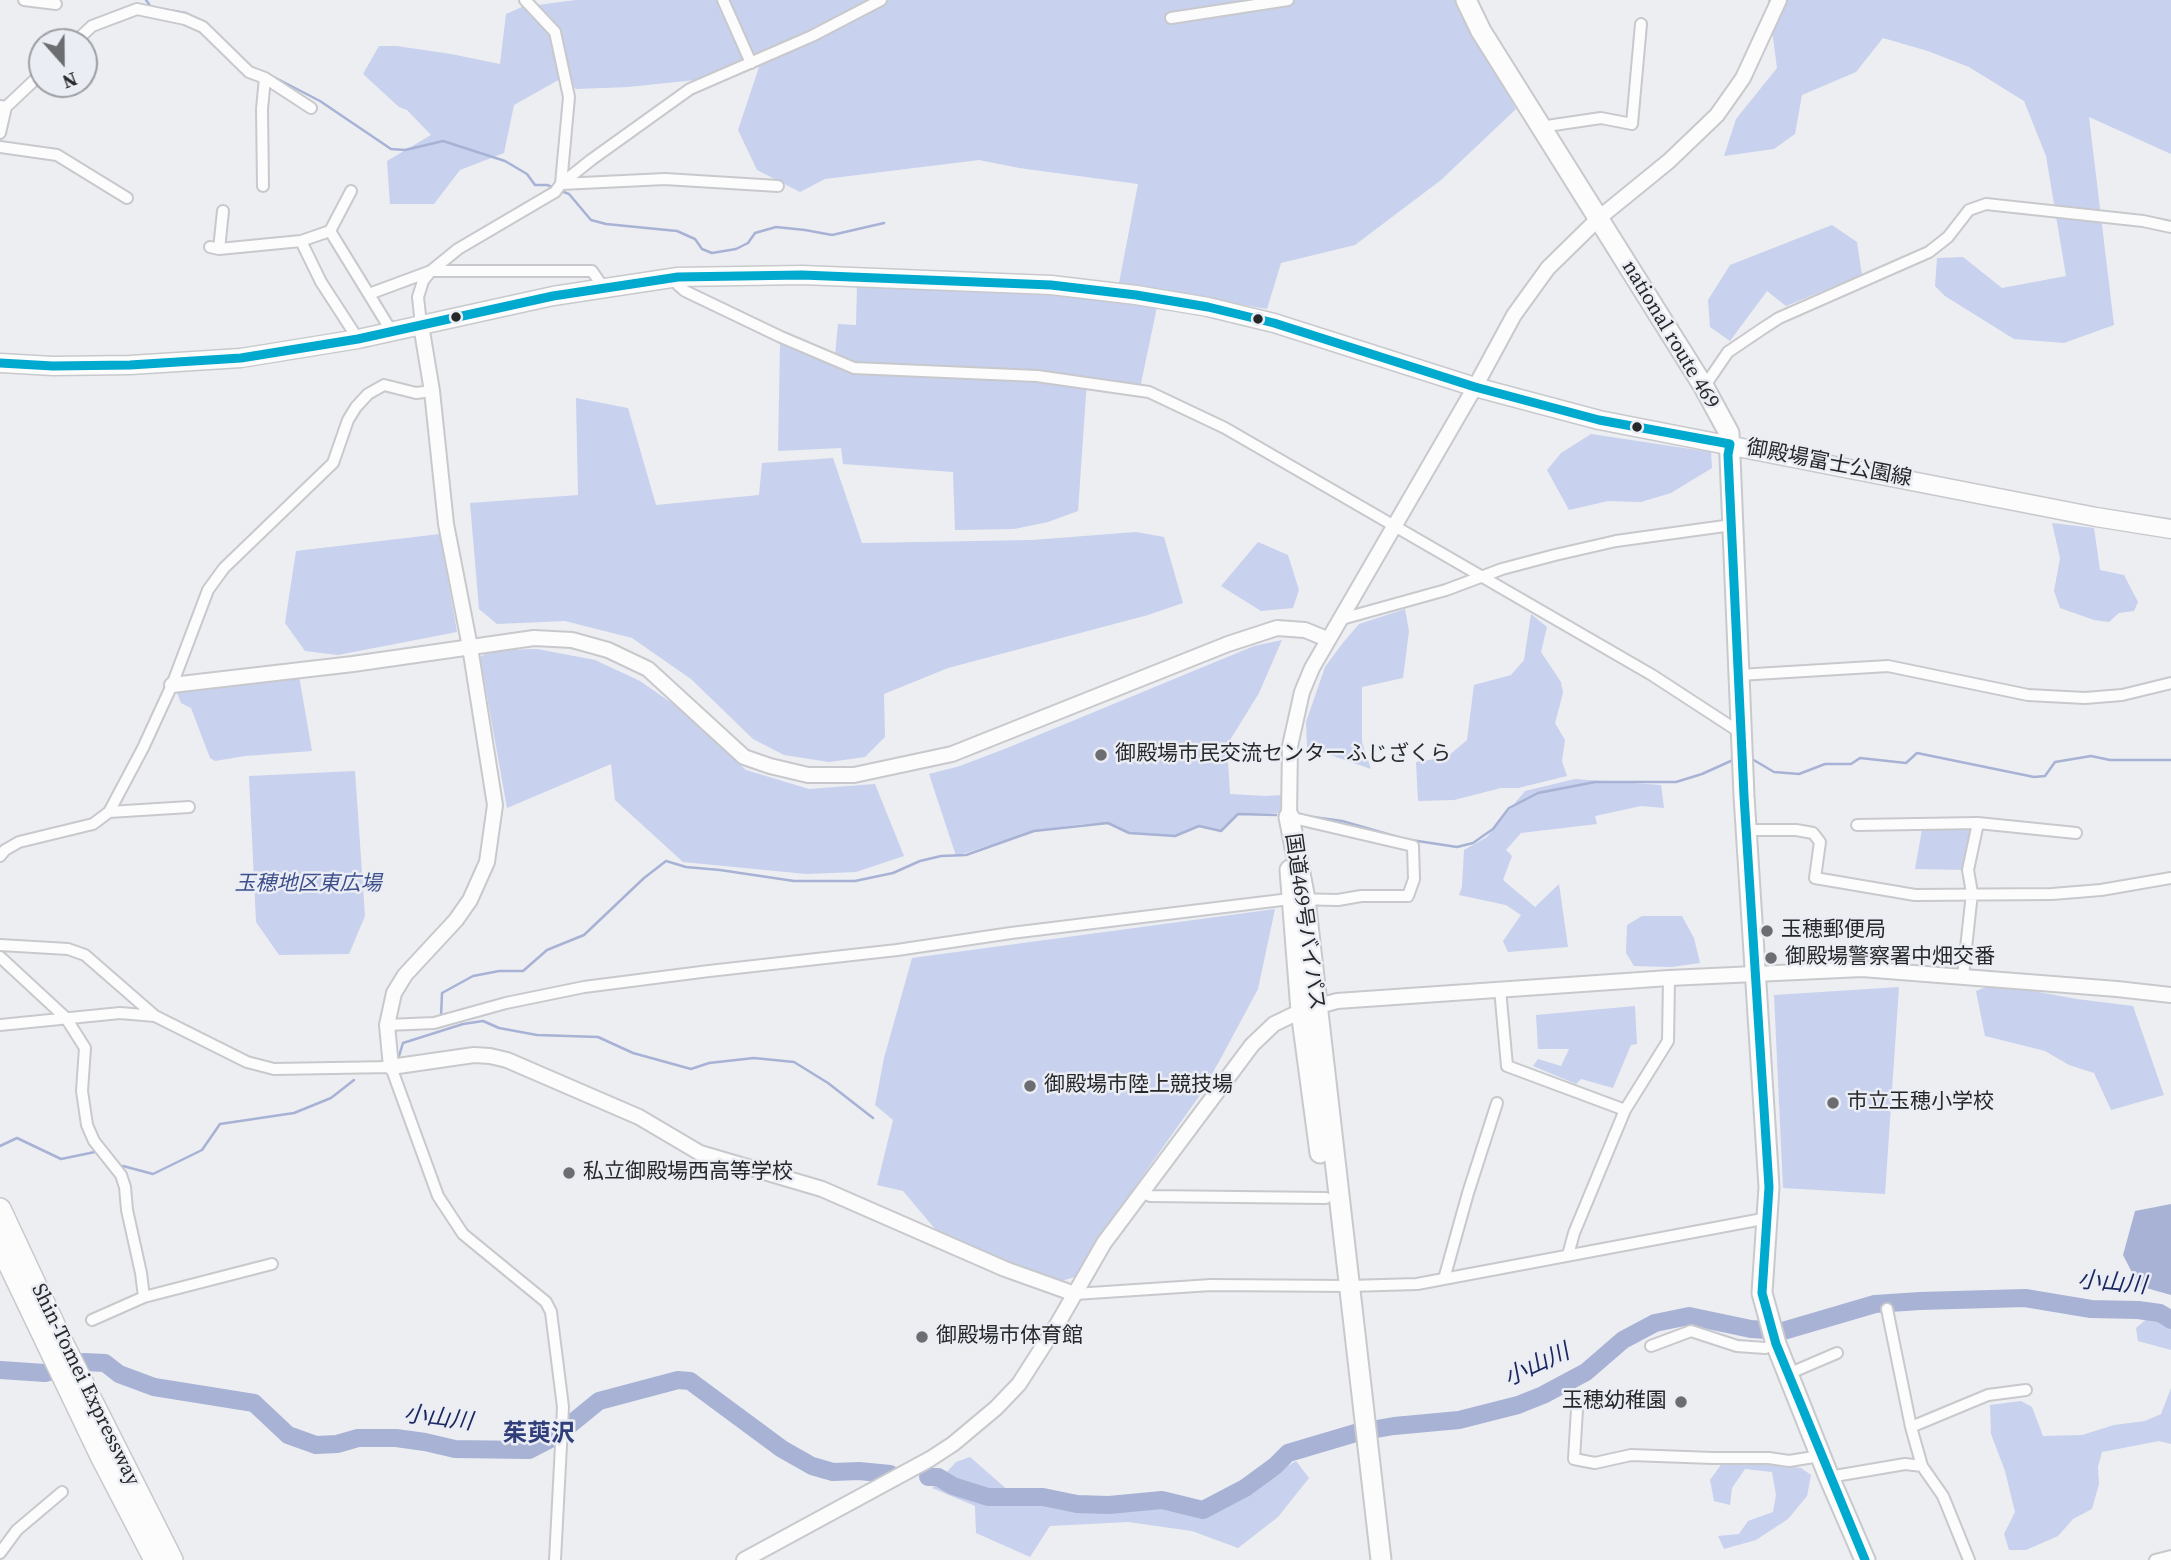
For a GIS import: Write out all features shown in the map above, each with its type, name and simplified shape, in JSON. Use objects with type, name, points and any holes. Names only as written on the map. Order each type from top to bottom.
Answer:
[{"type":"highway","name":"national route 469","points":[[1466,0],[1481,31],[1704,387],[1729,433],[1746,830],[1769,1187],[1762,1293],[1773,1335]]},
{"type":"highway","name":"国道469号バイパス","points":[[1289,817],[1326,1198],[1343,1286]]},
{"type":"highway","name":"国道469号バイパス","points":[[1308,1008],[1360,1425],[1381,1560]]},
{"type":"highway","name":"Shin-Tomei Expressway","points":[[0,1209],[75,1370],[172,1560]]},
{"type":"highway","name":"Shin-Tomei Expressway","points":[[0,1245],[102,1458],[155,1560]]},
{"type":"highway","points":[[1773,1335],[1820,1456],[1865,1560]]},
{"type":"highway","name":"国道469号バイパス","points":[[1363,1446],[1372,1560]]},
{"type":"main road","name":"御殿場富士公園線","points":[[0,363],[53,366],[187,362],[296,351],[603,287],[678,277],[802,275],[1051,285],[1208,307],[1274,323],[1475,387],[1599,419],[2096,517],[2171,529]]},
{"type":"street","points":[[24,0],[56,4]]},
{"type":"street","points":[[525,0],[555,33],[569,97],[561,184]]},
{"type":"street","points":[[723,0],[751,63]]},
{"type":"street","points":[[555,1560],[563,1407],[551,1312],[546,1302],[463,1234],[438,1196],[391,1067],[387,1024],[394,993],[405,975],[456,920],[470,900],[487,862],[495,805],[470,647],[446,524],[432,391],[418,297],[423,281],[457,248],[555,192],[591,160],[690,89],[812,36],[881,0]]},
{"type":"street","points":[[1171,18],[1288,0]]},
{"type":"street","points":[[387,1024],[439,1021],[506,1003],[584,987],[897,950],[1011,933],[1298,899],[1408,896],[1414,879],[1413,846],[1289,817],[1290,746],[1302,692],[1327,639],[1475,387],[1514,314],[1541,277],[1599,218],[1669,161],[1717,115],[1744,78],[1779,0]]},
{"type":"street","points":[[90,28],[137,9],[185,19],[203,27],[249,72],[265,78],[311,108]]},
{"type":"street","points":[[1540,127],[1601,118],[1632,124],[1641,24]]},
{"type":"street","points":[[263,186],[262,109],[265,78]]},
{"type":"street","points":[[0,133],[3,107],[28,85]]},
{"type":"street","points":[[0,147],[57,155],[127,198]]},
{"type":"street","points":[[561,184],[665,179],[779,186]]},
{"type":"street","points":[[223,211],[215,248],[301,242],[330,231],[351,191]]},
{"type":"street","points":[[1704,387],[1728,352],[1779,318],[1929,252],[1948,237],[1969,210],[1986,204],[2143,221],[2171,227]]},
{"type":"street","points":[[330,231],[392,332]]},
{"type":"street","points":[[301,242],[321,282],[358,339]]},
{"type":"street","points":[[369,294],[431,271],[592,271],[603,287]]},
{"type":"street","points":[[678,277],[678,285],[685,291],[854,368],[1037,376],[1149,392],[1225,429],[1395,526],[1652,676],[1741,733]]},
{"type":"street","points":[[0,856],[19,842],[93,824],[109,812],[172,685],[208,590],[224,568],[333,463],[348,420],[368,394],[384,385],[416,393],[432,391]]},
{"type":"street","points":[[1338,620],[1555,555],[1616,541],[1732,525]]},
{"type":"street","points":[[172,685],[353,664],[534,638],[572,640],[608,649],[648,669],[744,757],[808,775],[855,775],[952,754],[1228,644],[1277,628],[1305,629],[1327,639]]},
{"type":"street","points":[[1739,675],[1888,666],[2028,695],[2085,698],[2122,695],[2171,683]]},
{"type":"street","points":[[109,812],[189,807]]},
{"type":"street","points":[[1857,825],[1978,823],[2076,833]]},
{"type":"street","points":[[1963,976],[1972,893],[1968,870],[1978,823]]},
{"type":"street","points":[[1746,830],[1796,830],[1813,833],[1820,842],[1815,878],[1915,895],[2052,894],[2101,890],[2171,878]]},
{"type":"street","points":[[0,945],[68,949],[85,955],[155,1016],[247,1062],[274,1069],[391,1067],[474,1055],[507,1060],[639,1117],[700,1153],[822,1189],[1005,1269],[1075,1294],[1211,1285],[1417,1284],[1768,1218]]},
{"type":"street","points":[[0,957],[66,1018],[85,1048],[82,1091],[86,1125],[94,1141],[121,1175],[144,1297]]},
{"type":"street","points":[[744,1560],[930,1459],[975,1426],[1019,1384],[1104,1243],[1252,1045],[1274,1024],[1308,1008],[1337,1001],[1500,989],[1669,978],[1862,970],[1963,976],[2171,995]]},
{"type":"street","points":[[1568,1255],[1574,1233],[1626,1110],[1668,1041],[1669,978]]},
{"type":"street","points":[[1500,989],[1507,1066],[1626,1110]]},
{"type":"street","points":[[0,1025],[120,1013],[155,1016]]},
{"type":"street","points":[[1444,1279],[1497,1103]]},
{"type":"street","points":[[1143,1193],[1150,1196],[1326,1198]]},
{"type":"street","points":[[92,1320],[144,1297],[272,1264]]},
{"type":"street","points":[[1887,1309],[1911,1427],[1922,1466],[1943,1496],[1969,1560]]},
{"type":"street","points":[[1651,1346],[1691,1331],[1737,1346],[1765,1348],[1773,1335]]},
{"type":"street","points":[[1788,1374],[1837,1353]]},
{"type":"street","points":[[1911,1427],[1988,1395],[2026,1390]]},
{"type":"street","points":[[1577,1409],[1574,1459],[1595,1463],[1631,1455],[1769,1458],[1789,1461],[1820,1456]]},
{"type":"street","points":[[1829,1477],[1905,1464],[1922,1466]]},
{"type":"street","points":[[0,1553],[17,1530],[62,1492]]},
{"type":"street","points":[[766,1560],[772,1545]]},
{"type":"street","points":[[2155,1560],[2171,1556]]},
{"type":"green space","points":[[576,0],[1455,0],[1516,109],[1441,180],[1355,245],[1281,263],[1267,309],[1119,283],[1138,184],[979,160],[825,179],[800,192],[757,170],[738,130],[759,67],[695,80],[628,87],[576,89],[562,78],[514,105],[504,153],[460,170],[434,204],[390,204],[387,161],[431,135],[407,110],[399,107],[363,74],[379,46],[451,54],[500,64],[506,14],[522,7]]},
{"type":"green space","points":[[1768,0],[2171,0],[2171,154],[2089,117],[2114,325],[2064,343],[2014,339],[1945,296],[1935,286],[1937,258],[1963,257],[2002,288],[2066,276],[2046,156],[2024,101],[1969,67],[1883,38],[1856,72],[1802,95],[1795,134],[1774,149],[1724,156],[1736,119],[1777,68]]},
{"type":"green space","points":[[1832,225],[1857,242],[1862,275],[1786,306],[1767,291],[1730,341],[1710,327],[1708,300],[1730,265]]},
{"type":"green space","points":[[857,285],[1062,294],[1157,307],[1140,388],[1087,380],[1078,511],[1048,522],[1014,529],[955,530],[953,472],[843,464],[841,448],[778,451],[780,343],[834,366],[838,324],[856,325]]},
{"type":"green space","points":[[576,398],[628,408],[656,505],[759,495],[762,463],[833,458],[862,543],[1032,540],[1136,532],[1164,537],[1183,603],[1148,615],[948,668],[884,694],[885,737],[865,757],[829,762],[784,755],[753,739],[691,679],[632,638],[565,621],[497,624],[479,609],[470,503],[578,495]]},
{"type":"green space","points":[[1591,434],[1711,452],[1712,468],[1671,493],[1641,502],[1608,501],[1569,510],[1547,470],[1561,453]]},
{"type":"green space","points":[[2052,523],[2094,528],[2100,570],[2124,575],[2138,602],[2134,611],[2119,613],[2109,622],[2094,620],[2060,608],[2054,591],[2060,558]]},
{"type":"green space","points":[[440,534],[457,632],[338,655],[305,651],[285,623],[296,551]]},
{"type":"green space","points":[[1258,542],[1288,555],[1299,590],[1293,608],[1261,611],[1221,586]]},
{"type":"green space","points":[[1405,609],[1409,631],[1403,678],[1362,687],[1362,742],[1371,769],[1307,747],[1306,722],[1325,667],[1359,624]]},
{"type":"green space","points":[[1531,614],[1547,627],[1541,652],[1561,682],[1563,693],[1555,723],[1565,740],[1562,761],[1567,776],[1454,800],[1418,801],[1416,762],[1447,757],[1467,740],[1474,685],[1511,675],[1524,660]]},
{"type":"green space","points":[[1282,640],[1259,693],[1227,745],[1230,794],[1282,795],[1283,813],[1238,814],[1221,831],[1199,826],[1175,836],[1129,833],[1108,823],[1083,824],[1034,831],[956,856],[929,774],[960,766],[1007,748],[1254,646]]},
{"type":"green space","points":[[537,649],[595,660],[640,681],[679,708],[746,770],[809,789],[875,784],[904,856],[856,872],[806,874],[683,862],[615,800],[611,764],[507,808],[480,657],[493,650]]},
{"type":"green space","points":[[299,676],[312,751],[215,761],[210,758],[191,708],[181,703],[176,690]]},
{"type":"green space","name":"玉穂地区東広場","points":[[355,771],[365,916],[349,954],[279,955],[256,922],[249,776]]},
{"type":"green space","points":[[1575,779],[1661,785],[1664,808],[1641,806],[1595,816],[1597,824],[1521,833],[1506,850],[1512,856],[1503,880],[1535,907],[1559,884],[1568,947],[1508,952],[1503,941],[1521,915],[1506,905],[1459,895],[1464,850],[1487,837],[1525,791]]},
{"type":"green space","points":[[1978,823],[1968,870],[1915,869],[1923,824]]},
{"type":"green space","points":[[1275,909],[1258,989],[1221,1058],[1200,1095],[1100,1236],[1075,1277],[1061,1281],[936,1230],[903,1191],[877,1185],[893,1120],[875,1105],[884,1058],[912,958]]},
{"type":"green space","points":[[1642,916],[1682,916],[1694,938],[1700,963],[1671,967],[1634,966],[1626,953],[1627,925]]},
{"type":"green space","points":[[1994,984],[2133,1006],[2164,1095],[2111,1110],[2094,1073],[2069,1065],[2045,1051],[1985,1036],[1976,991]]},
{"type":"green space","points":[[1899,987],[1885,1194],[1783,1188],[1774,995]]},
{"type":"green space","points":[[1635,1006],[1637,1044],[1631,1045],[1613,1088],[1581,1079],[1576,1084],[1533,1066],[1538,1059],[1561,1066],[1569,1049],[1538,1049],[1536,1015]]},
{"type":"green space","points":[[2150,1316],[2171,1325],[2171,1350],[2138,1341],[2136,1328]]},
{"type":"green space","points":[[2171,1388],[2171,1444],[2159,1441],[2102,1452],[2098,1467],[2099,1484],[2092,1509],[2073,1519],[2058,1536],[2026,1550],[2009,1550],[2004,1534],[2015,1512],[2005,1471],[1991,1434],[1990,1405],[2021,1401],[2032,1407],[2043,1436],[2082,1435],[2114,1425],[2145,1421],[2161,1414]]},
{"type":"green space","points":[[970,1457],[1010,1492],[1060,1493],[1212,1512],[1296,1461],[1309,1478],[1278,1517],[1238,1548],[1192,1531],[1128,1522],[1050,1526],[1030,1557],[976,1533],[975,1506],[932,1488],[956,1462]]},
{"type":"green space","points":[[1723,1462],[1801,1468],[1811,1475],[1807,1496],[1788,1519],[1756,1540],[1724,1549],[1718,1536],[1739,1534],[1748,1521],[1773,1512],[1776,1495],[1772,1472],[1745,1469],[1732,1488],[1730,1505],[1714,1501],[1710,1480]]},
{"type":"shaded area","points":[[2171,1204],[2171,1295],[2139,1286],[2123,1255],[2135,1211]]},
{"type":"waterway","points":[[146,0],[151,7],[186,13],[193,17]]},
{"type":"waterway","points":[[266,73],[320,101],[391,149],[405,150],[443,141],[505,161],[527,174],[535,185],[555,188]]},
{"type":"waterway","points":[[561,191],[569,194],[591,220],[677,231],[695,239],[702,249],[712,253],[736,249],[748,243],[755,233],[776,227],[832,235],[884,223]]},
{"type":"waterway","points":[[1752,759],[1774,772],[1799,774],[1825,764],[1851,764],[1860,758],[1906,763],[1917,753],[2034,777],[2045,776],[2055,762],[2091,756],[2110,760],[2171,760]]},
{"type":"waterway","points":[[1411,840],[1457,847],[1473,843],[1493,829],[1509,808],[1538,793],[1595,782],[1676,782],[1733,760]]},
{"type":"waterway","points":[[441,1017],[442,993],[473,976],[499,971],[523,971],[547,950],[584,935],[644,878],[666,861],[686,867],[794,881],[855,881],[893,873],[920,861],[941,856],[966,855],[1034,831],[1108,823],[1129,833],[1175,836],[1199,826],[1221,831],[1238,814],[1276,815]]},
{"type":"waterway","points":[[1306,816],[1342,821],[1398,837]]},
{"type":"waterway","points":[[399,1056],[403,1043],[463,1024],[483,1021],[499,1028],[537,1035],[598,1037],[633,1053],[691,1069],[709,1063],[754,1058],[794,1062],[828,1083],[873,1118]]},
{"type":"waterway","points":[[123,1166],[153,1174],[202,1150],[220,1124],[294,1113],[331,1098],[354,1080]]},
{"type":"waterway","points":[[0,1146],[17,1138],[61,1159],[95,1152]]},
{"type":"waterway","name":"小山川","points":[[928,1477],[938,1477],[953,1486],[988,1497],[1043,1497],[1077,1504],[1109,1505],[1162,1500],[1203,1510],[1245,1488],[1288,1453],[1359,1432],[1459,1420],[1518,1405],[1586,1372],[1623,1340],[1655,1323],[1689,1316],[1751,1329],[1783,1331],[1875,1304],[2025,1298],[2091,1309],[2160,1313],[2171,1320]]},
{"type":"waterway","name":"小山川","points":[[0,1370],[45,1373],[84,1362],[105,1363],[119,1374],[154,1387],[254,1403],[288,1435],[316,1445],[337,1444],[358,1438],[396,1438],[455,1449],[529,1450],[556,1436],[599,1401],[678,1380],[690,1381],[782,1449],[812,1466],[833,1472],[890,1474]]},
{"type":"transit line","points":[[0,363],[53,366],[130,365],[241,358],[358,339],[553,296],[678,277],[802,275],[1051,285],[1208,307],[1274,323],[1475,387],[1599,420],[1730,444],[1728,455],[1744,796],[1769,1187],[1762,1293],[1776,1344],[1865,1560]]},
{"type":"place","name":"御殿場市民交流センターふじざくら","points":[[1101,755]]},
{"type":"place","name":"玉穂郵便局","points":[[1767,931]]},
{"type":"place","name":"御殿場警察署中畑交番","points":[[1771,958]]},
{"type":"place","name":"御殿場市陸上競技場","points":[[1030,1086]]},
{"type":"place","name":"市立玉穂小学校","points":[[1833,1103]]},
{"type":"place","name":"私立御殿場西高等学校","points":[[569,1173]]},
{"type":"place","name":"御殿場市体育館","points":[[922,1337]]},
{"type":"place","name":"玉穂幼稚園","points":[[1681,1402]]},
{"type":"district","name":"茱萸沢","points":[[539,1435]]}]
